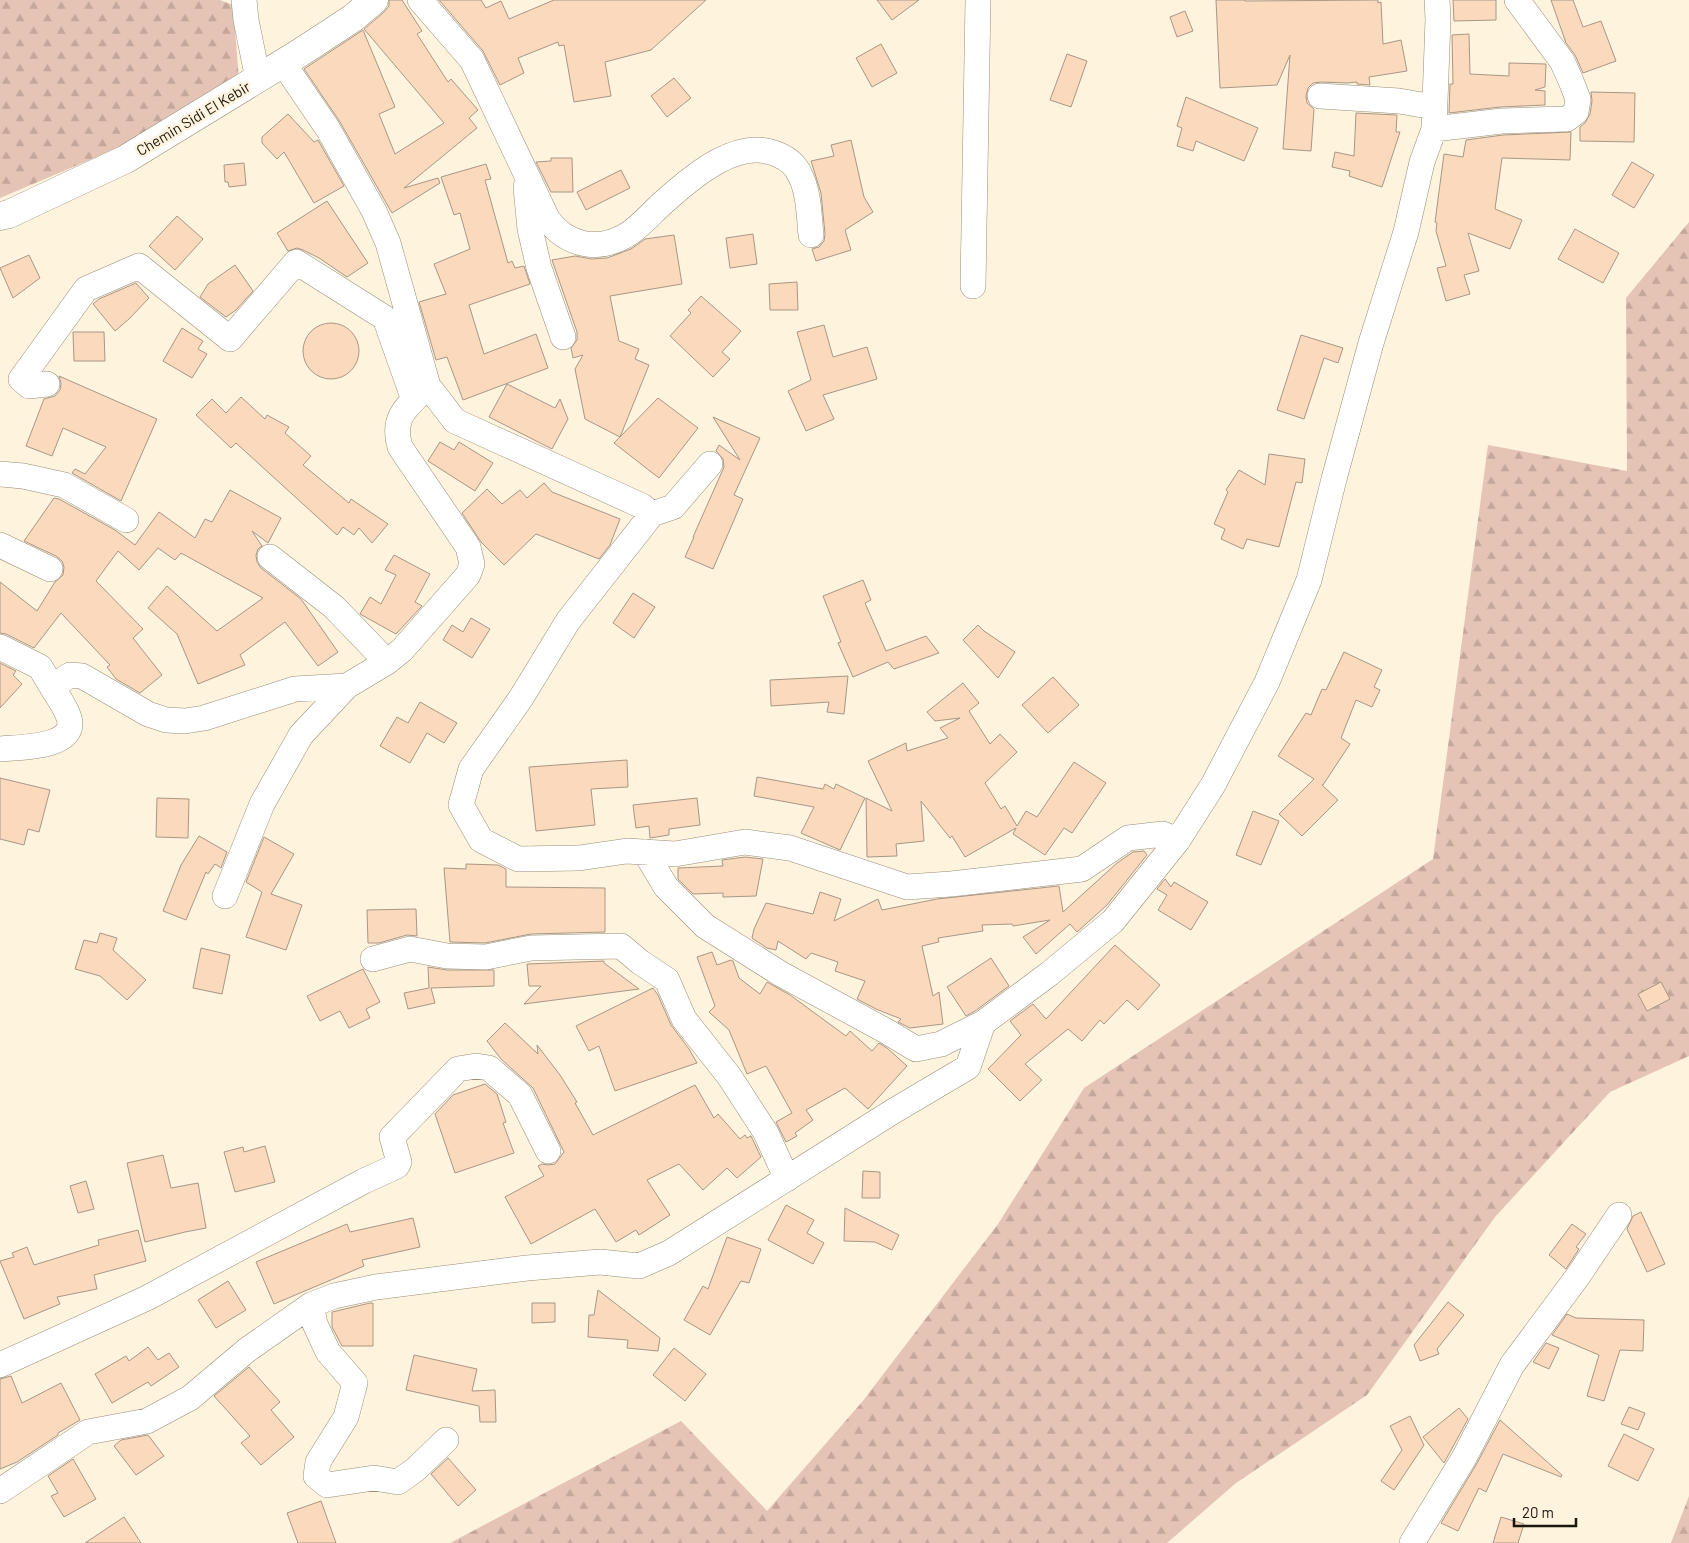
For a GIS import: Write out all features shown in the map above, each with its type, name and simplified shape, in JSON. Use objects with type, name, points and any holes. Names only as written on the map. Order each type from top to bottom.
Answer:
[{"type":"street","points":[[244,0],[246,20],[258,78]]},
{"type":"street","name":"Chemin Sidi El Kebir","points":[[0,216],[126,159],[283,63],[353,18],[374,0]]},
{"type":"street","points":[[420,0],[472,60],[548,220],[564,237],[574,242],[599,244],[625,237],[666,200],[718,161],[732,154],[762,150],[774,152],[784,157],[800,174],[804,184],[811,235]]},
{"type":"street","points":[[973,286],[978,0]]},
{"type":"street","points":[[645,852],[666,887],[705,926],[780,974],[916,1049],[941,1044],[983,1022],[1048,974],[1113,922],[1178,840],[1213,785],[1267,682],[1309,580],[1334,479],[1369,352],[1406,232],[1434,118],[1438,28],[1437,0]]},
{"type":"street","points":[[1320,96],[1399,101],[1434,118],[1567,119],[1576,112],[1578,99],[1562,61],[1517,0]]},
{"type":"street","points":[[283,63],[328,129],[374,211],[388,243],[421,393]]},
{"type":"street","points":[[525,173],[530,229],[537,260],[563,337]]},
{"type":"street","points":[[47,384],[29,386],[22,379],[86,290],[139,266],[230,340],[296,262],[385,318],[421,393],[455,421],[642,506],[652,514]]},
{"type":"street","points":[[225,896],[262,804],[301,735],[347,686],[387,662],[402,650],[468,575],[472,564],[468,546],[400,447],[397,430],[401,412],[421,393]]},
{"type":"street","points":[[710,464],[672,507],[652,514],[568,621],[521,698],[472,769],[461,805],[481,840],[518,859],[579,858],[627,851],[675,854],[745,842],[790,848],[907,887],[951,884],[1082,869],[1128,838],[1163,834],[1178,840]]},
{"type":"street","points":[[0,474],[23,476],[64,485],[126,520]]},
{"type":"street","points":[[0,545],[50,568]]},
{"type":"street","points":[[270,557],[334,607],[387,662]]},
{"type":"street","points":[[0,647],[40,667],[70,720],[69,729],[64,737],[52,743],[0,749]]},
{"type":"street","points":[[52,687],[66,676],[78,674],[148,714],[166,720],[185,721],[204,718],[295,688],[347,686]]},
{"type":"street","points":[[373,959],[410,949],[447,956],[486,957],[530,948],[621,946],[640,962],[667,980],[684,1019],[729,1076],[766,1133],[787,1178]]},
{"type":"street","points":[[0,1491],[88,1432],[147,1420],[190,1398],[247,1350],[311,1306],[334,1296],[368,1288],[443,1278],[600,1262],[639,1266],[669,1253],[968,1067],[983,1022]]},
{"type":"street","points":[[0,1365],[147,1298],[364,1181],[398,1166],[400,1162],[392,1136],[458,1069],[476,1066],[490,1068],[520,1095],[548,1151]]},
{"type":"street","points":[[1412,1543],[1464,1458],[1512,1365],[1578,1276],[1619,1214]]},
{"type":"street","points":[[311,1306],[315,1324],[328,1352],[355,1383],[346,1417],[318,1462],[316,1476],[327,1485],[374,1478],[398,1482],[416,1469],[446,1440]]},
{"type":"green space","points":[[0,0],[220,0],[233,5],[239,80],[132,142],[0,198]]},
{"type":"green space","points":[[1689,222],[1689,1056],[1610,1092],[1495,1217],[1367,1395],[1236,1483],[1167,1543],[450,1543],[681,1421],[767,1511],[862,1402],[998,1224],[1084,1088],[1433,859],[1488,445],[1627,471],[1626,298]]},
{"type":"green space","points":[[1689,1496],[1689,1543],[1671,1543]]},
{"type":"building","points":[[389,0],[402,0],[422,31],[417,34],[448,82],[451,79],[478,110],[469,118],[477,128],[404,188],[438,178],[440,183],[392,213],[340,122],[304,69],[363,30],[395,107],[379,114],[395,154],[444,123],[364,29],[384,12],[389,6]]},
{"type":"building","points":[[439,0],[481,0],[486,8],[501,1],[509,19],[554,0],[706,0],[651,50],[605,62],[611,96],[574,102],[564,45],[559,46],[558,42],[518,58],[524,73],[500,85],[483,51]]},
{"type":"building","points":[[877,0],[919,0],[892,20]]},
{"type":"building","points":[[1216,0],[1378,0],[1378,3],[1381,2],[1383,44],[1401,40],[1407,71],[1369,77],[1370,85],[1357,84],[1357,82],[1313,83],[1308,88],[1306,96],[1307,103],[1314,109],[1311,151],[1283,149],[1290,55],[1277,85],[1220,88]]},
{"type":"building","points":[[1453,0],[1496,0],[1496,20],[1454,21]]},
{"type":"building","points":[[1551,0],[1573,0],[1583,27],[1601,21],[1616,61],[1583,73],[1575,55],[1566,43]]},
{"type":"building","points":[[1185,11],[1193,31],[1177,37],[1170,17]]},
{"type":"building","points":[[1469,34],[1470,74],[1509,76],[1509,63],[1546,64],[1545,87],[1535,90],[1545,91],[1545,105],[1500,107],[1449,113],[1450,84],[1453,84],[1452,35]]},
{"type":"building","points":[[881,44],[897,73],[872,87],[856,58]]},
{"type":"building","points":[[1067,54],[1087,61],[1071,107],[1050,100]]},
{"type":"building","points":[[674,78],[691,98],[667,117],[651,96]]},
{"type":"building","points":[[1591,92],[1635,93],[1634,142],[1580,141],[1580,127],[1585,123],[1590,114]]},
{"type":"building","points":[[1186,97],[1258,128],[1244,161],[1196,141],[1193,151],[1177,146],[1182,128],[1177,126]]},
{"type":"building","points":[[1356,113],[1397,115],[1396,132],[1400,132],[1382,187],[1349,176],[1350,171],[1332,167],[1335,152],[1354,156]]},
{"type":"building","points":[[288,114],[314,142],[318,140],[344,186],[314,203],[284,152],[277,159],[262,143],[262,137]]},
{"type":"building","points":[[1571,132],[1570,160],[1502,158],[1495,209],[1522,220],[1510,249],[1468,233],[1479,271],[1464,275],[1470,294],[1446,301],[1437,268],[1446,266],[1436,231],[1437,223],[1435,222],[1444,154],[1463,157],[1466,140],[1503,135]]},
{"type":"building","points":[[851,140],[864,197],[873,212],[845,230],[851,250],[816,261],[812,249],[819,247],[824,241],[825,234],[821,193],[811,161],[834,156],[831,145]]},
{"type":"building","points":[[551,158],[572,158],[573,192],[551,192],[536,162],[551,161]]},
{"type":"building","points":[[1632,162],[1654,175],[1634,208],[1612,195]]},
{"type":"building","points":[[244,163],[246,185],[229,187],[228,182],[225,182],[224,165]]},
{"type":"building","points":[[486,164],[491,179],[485,180],[508,263],[512,261],[515,268],[524,266],[530,284],[469,305],[484,354],[536,334],[548,368],[463,400],[447,357],[436,360],[419,302],[446,294],[434,264],[470,249],[460,213],[454,215],[441,177]]},
{"type":"building","points":[[621,170],[630,188],[586,210],[577,192]]},
{"type":"building","points":[[327,201],[368,263],[347,277],[319,258],[303,250],[297,248],[288,251],[277,233]]},
{"type":"building","points":[[177,216],[203,239],[175,270],[149,246]]},
{"type":"building","points":[[1575,229],[1619,253],[1603,283],[1558,259]]},
{"type":"building","points":[[753,234],[757,264],[730,268],[726,238]]},
{"type":"building","points":[[674,235],[682,284],[610,296],[619,341],[639,349],[635,359],[649,365],[620,437],[585,419],[575,369],[583,355],[573,358],[571,348],[577,340],[577,332],[552,260],[575,256],[592,259],[607,258],[631,249],[645,239]]},
{"type":"building","points":[[29,255],[40,278],[13,298],[0,268]]},
{"type":"building","points":[[235,265],[253,291],[236,310],[226,317],[200,297],[208,284]]},
{"type":"building","points":[[797,282],[798,310],[770,310],[769,284]]},
{"type":"building","points":[[136,283],[149,298],[115,331],[93,304],[99,299]]},
{"type":"building","points":[[701,296],[741,331],[722,352],[730,359],[713,377],[670,336],[691,313],[688,310]]},
{"type":"building","points":[[325,323],[337,323],[347,327],[355,335],[359,351],[355,367],[347,375],[337,379],[325,379],[315,375],[307,367],[303,357],[303,345],[307,335],[315,327]]},
{"type":"building","points":[[824,325],[833,357],[867,347],[877,379],[823,395],[834,419],[806,431],[788,391],[811,380],[797,332]]},
{"type":"building","points":[[182,328],[203,341],[198,349],[207,354],[192,378],[163,361]]},
{"type":"building","points":[[73,332],[104,332],[105,361],[74,361]]},
{"type":"building","points":[[1301,335],[1343,348],[1338,363],[1324,358],[1304,419],[1277,410]]},
{"type":"building","points":[[59,376],[157,419],[121,501],[72,473],[75,469],[85,474],[106,447],[63,428],[52,456],[26,446],[44,399],[55,396],[60,390]]},
{"type":"building","points":[[507,384],[555,408],[560,399],[568,419],[552,449],[489,417]]},
{"type":"building","points":[[241,397],[265,419],[267,415],[289,427],[285,433],[311,456],[303,465],[349,503],[351,499],[388,524],[372,543],[359,528],[354,535],[343,527],[337,535],[236,443],[231,448],[196,415],[212,399],[226,413]]},
{"type":"building","points":[[658,398],[698,428],[659,478],[614,443]]},
{"type":"building","points":[[713,417],[760,438],[734,495],[743,499],[713,569],[685,557],[724,467],[723,459],[716,451],[719,445],[740,460]]},
{"type":"building","points":[[440,442],[454,450],[459,442],[493,463],[475,491],[428,461]]},
{"type":"building","points":[[1269,454],[1305,459],[1302,483],[1296,482],[1279,547],[1247,539],[1243,549],[1221,539],[1225,529],[1214,524],[1228,492],[1226,490],[1239,470],[1265,485]]},
{"type":"building","points":[[544,483],[552,492],[620,519],[610,545],[599,559],[536,534],[504,565],[481,542],[462,513],[487,489],[502,504],[520,490],[527,498]]},
{"type":"building","points":[[230,490],[281,518],[268,543],[252,531],[262,546],[258,549],[256,555],[257,562],[261,568],[301,599],[338,652],[318,666],[285,622],[240,655],[245,665],[198,684],[177,634],[148,608],[167,586],[217,631],[263,598],[181,553],[175,560],[158,548],[139,570],[118,551],[96,581],[143,629],[133,638],[162,675],[140,693],[116,679],[107,667],[110,665],[61,613],[34,648],[6,634],[0,633],[0,582],[37,611],[55,582],[63,575],[64,567],[62,561],[56,556],[24,541],[54,498],[115,530],[135,545],[159,512],[195,538],[205,519],[212,522]]},
{"type":"building","points":[[394,555],[430,574],[415,602],[422,606],[396,634],[360,614],[370,597],[381,604],[396,575],[385,570]]},
{"type":"building","points":[[863,580],[871,600],[865,603],[886,651],[926,636],[939,653],[894,669],[888,662],[853,677],[838,643],[841,642],[823,596]]},
{"type":"building","points":[[633,593],[655,607],[634,638],[613,623]]},
{"type":"building","points":[[471,618],[490,629],[472,658],[443,640],[452,625],[463,632]]},
{"type":"building","points":[[978,625],[1015,652],[998,678],[963,640]]},
{"type":"building","points":[[1344,652],[1382,670],[1374,687],[1380,690],[1372,707],[1356,700],[1341,738],[1350,744],[1322,785],[1338,800],[1302,836],[1279,814],[1314,779],[1278,756],[1306,713],[1311,715],[1322,689],[1326,690]]},
{"type":"building","points":[[0,663],[16,671],[13,675],[22,684],[0,708]]},
{"type":"building","points":[[848,676],[844,714],[827,712],[829,702],[771,706],[770,680]]},
{"type":"building","points":[[1053,677],[1079,705],[1048,733],[1022,705]]},
{"type":"building","points":[[963,683],[979,703],[969,711],[990,744],[1000,734],[1017,752],[985,783],[1001,809],[1005,806],[1017,826],[1026,811],[1037,817],[1074,762],[1106,783],[1072,833],[1064,828],[1045,855],[1013,834],[1016,828],[965,857],[952,836],[950,838],[921,801],[924,841],[896,844],[897,856],[867,857],[866,798],[892,811],[868,761],[906,743],[907,751],[948,738],[940,728],[960,718],[935,721],[927,712]]},
{"type":"building","points":[[420,702],[457,723],[444,743],[427,733],[410,763],[380,746],[397,717],[408,723]]},
{"type":"building","points":[[627,760],[628,787],[591,789],[595,825],[536,831],[529,767]]},
{"type":"building","points":[[757,777],[823,789],[825,784],[834,789],[836,784],[865,798],[840,850],[801,833],[814,807],[754,796]]},
{"type":"building","points":[[0,778],[50,790],[39,832],[28,829],[24,845],[0,839]]},
{"type":"building","points":[[157,798],[189,799],[188,838],[156,837]]},
{"type":"building","points":[[697,798],[700,825],[669,829],[669,835],[650,838],[649,826],[636,828],[633,805]]},
{"type":"building","points":[[1253,811],[1279,821],[1261,865],[1236,855]]},
{"type":"building","points":[[199,836],[227,852],[221,868],[215,864],[208,874],[206,872],[186,920],[163,911],[181,865]]},
{"type":"building","points":[[264,837],[294,854],[271,894],[302,905],[286,950],[246,937],[262,892],[246,882]]},
{"type":"building","points":[[1144,851],[1147,855],[1107,905],[1077,932],[1070,924],[1036,954],[1023,937],[1050,920],[1013,926],[1012,924],[982,925],[983,931],[938,938],[939,942],[922,946],[933,996],[939,992],[943,1024],[910,1028],[898,1022],[901,1019],[857,999],[865,981],[835,971],[838,962],[811,953],[806,959],[778,941],[776,950],[767,948],[752,938],[766,903],[813,914],[820,892],[841,899],[834,921],[878,899],[882,910],[937,899],[1059,886],[1063,912],[1117,863],[1133,852]]},
{"type":"building","points":[[745,857],[763,859],[756,896],[723,897],[723,893],[693,894],[678,879],[678,868],[723,866],[722,860]]},
{"type":"building","points":[[466,864],[498,865],[506,869],[506,887],[605,888],[605,932],[531,934],[485,943],[450,942],[444,868],[466,869]]},
{"type":"building","points":[[1165,879],[1171,887],[1174,882],[1208,902],[1191,930],[1158,910],[1167,895],[1157,889]]},
{"type":"building","points":[[416,909],[417,936],[407,935],[379,943],[368,943],[367,910]]},
{"type":"building","points":[[100,933],[117,938],[113,950],[146,980],[127,1000],[100,976],[75,969],[84,940],[97,943]]},
{"type":"building","points":[[1115,945],[1160,985],[1138,1010],[1127,1000],[1104,1024],[1100,1020],[1082,1041],[1068,1029],[1025,1064],[1042,1080],[1020,1101],[988,1069],[1021,1035],[1010,1021],[1033,1004],[1046,1019]]},
{"type":"building","points":[[201,948],[230,955],[222,994],[193,988]]},
{"type":"building","points":[[712,952],[717,965],[733,961],[739,978],[760,994],[767,982],[790,995],[846,1036],[850,1031],[872,1051],[879,1043],[907,1066],[868,1109],[845,1088],[806,1110],[813,1120],[795,1133],[797,1136],[786,1142],[776,1122],[792,1113],[766,1066],[747,1074],[729,1030],[709,1012],[715,1006],[697,957]]},
{"type":"building","points":[[991,958],[1009,986],[966,1016],[947,987]]},
{"type":"building","points":[[604,961],[604,963],[639,989],[524,1004],[541,986],[529,986],[527,964]]},
{"type":"building","points":[[428,967],[447,970],[494,970],[494,986],[431,988],[435,1003],[408,1009],[404,993],[429,988]]},
{"type":"building","points":[[363,969],[380,1002],[366,1009],[370,1018],[349,1028],[340,1011],[320,1021],[307,996]]},
{"type":"building","points":[[1661,982],[1670,999],[1647,1011],[1638,994]]},
{"type":"building","points":[[653,988],[671,1025],[697,1063],[615,1091],[599,1046],[589,1051],[576,1026]]},
{"type":"building","points":[[505,1023],[538,1054],[537,1045],[560,1075],[577,1102],[575,1103],[593,1135],[695,1085],[714,1118],[718,1114],[740,1139],[745,1135],[747,1138],[751,1136],[761,1157],[737,1178],[727,1168],[703,1190],[679,1164],[647,1180],[670,1215],[639,1235],[636,1230],[616,1242],[595,1209],[531,1244],[505,1197],[544,1176],[538,1166],[542,1164],[555,1164],[564,1152],[533,1088],[501,1059],[487,1041]]},
{"type":"building","points":[[485,1084],[497,1094],[506,1122],[503,1123],[514,1153],[455,1173],[435,1114],[453,1095]]},
{"type":"building","points":[[265,1146],[275,1182],[235,1192],[224,1152],[243,1147],[244,1152]]},
{"type":"building","points":[[163,1155],[171,1188],[198,1183],[206,1228],[145,1242],[127,1163]]},
{"type":"building","points":[[863,1171],[880,1172],[880,1198],[862,1198]]},
{"type":"building","points":[[86,1181],[94,1209],[78,1213],[70,1186]]},
{"type":"building","points":[[786,1205],[814,1220],[807,1233],[824,1243],[813,1264],[768,1240]]},
{"type":"building","points":[[845,1208],[899,1235],[892,1250],[875,1242],[844,1241]]},
{"type":"building","points":[[1641,1212],[1665,1264],[1647,1272],[1627,1229],[1633,1216]]},
{"type":"building","points":[[413,1218],[420,1247],[362,1260],[364,1266],[274,1304],[256,1262],[347,1224],[350,1232]]},
{"type":"building","points":[[1572,1224],[1586,1234],[1576,1247],[1579,1249],[1566,1269],[1549,1255]]},
{"type":"building","points":[[138,1230],[146,1261],[94,1275],[97,1289],[57,1297],[60,1304],[24,1319],[0,1261],[14,1257],[12,1253],[27,1247],[34,1265],[99,1245],[98,1240]]},
{"type":"building","points":[[727,1237],[761,1249],[749,1283],[741,1281],[710,1335],[684,1320],[703,1286],[708,1289]]},
{"type":"building","points":[[228,1281],[246,1310],[216,1328],[198,1300]]},
{"type":"building","points":[[598,1290],[660,1338],[658,1351],[627,1348],[628,1340],[588,1337],[589,1315],[594,1315]]},
{"type":"building","points":[[1448,1302],[1464,1315],[1437,1349],[1439,1354],[1420,1361],[1414,1345]]},
{"type":"building","points":[[373,1303],[373,1346],[342,1346],[332,1327],[332,1312]]},
{"type":"building","points":[[532,1303],[555,1303],[555,1322],[532,1323]]},
{"type":"building","points":[[1567,1314],[1576,1318],[1644,1320],[1643,1351],[1620,1350],[1604,1401],[1587,1396],[1599,1355],[1552,1335]]},
{"type":"building","points":[[1546,1343],[1559,1348],[1549,1369],[1533,1362]]},
{"type":"building","points":[[148,1347],[158,1360],[169,1353],[179,1367],[151,1386],[148,1382],[112,1403],[95,1374],[126,1356],[129,1361]]},
{"type":"building","points":[[674,1348],[706,1374],[685,1401],[653,1375]]},
{"type":"building","points":[[414,1355],[477,1369],[472,1391],[495,1390],[496,1422],[480,1422],[479,1406],[406,1390]]},
{"type":"building","points":[[249,1367],[280,1402],[271,1410],[294,1437],[261,1465],[241,1443],[250,1436],[214,1396]]},
{"type":"building","points":[[11,1376],[22,1403],[61,1383],[80,1420],[17,1462],[0,1469],[0,1379]]},
{"type":"building","points":[[1629,1407],[1645,1413],[1638,1430],[1621,1424]]},
{"type":"building","points":[[1459,1408],[1468,1419],[1444,1463],[1423,1437]]},
{"type":"building","points":[[1410,1416],[1424,1445],[1394,1490],[1381,1481],[1402,1450],[1390,1426]]},
{"type":"building","points":[[1500,1420],[1562,1475],[1561,1477],[1503,1454],[1486,1492],[1479,1488],[1458,1531],[1441,1523],[1476,1465]]},
{"type":"building","points":[[1624,1434],[1654,1449],[1638,1481],[1608,1466]]},
{"type":"building","points":[[148,1435],[164,1456],[136,1475],[114,1446],[121,1440]]},
{"type":"building","points":[[448,1458],[476,1490],[458,1506],[431,1474]]},
{"type":"building","points":[[73,1459],[96,1499],[64,1517],[51,1496],[58,1493],[48,1476]]},
{"type":"building","points":[[321,1501],[336,1543],[298,1543],[287,1513]]},
{"type":"building","points":[[124,1517],[141,1543],[85,1543]]},
{"type":"building","points":[[1501,1517],[1524,1524],[1518,1543],[1493,1543]]}]
